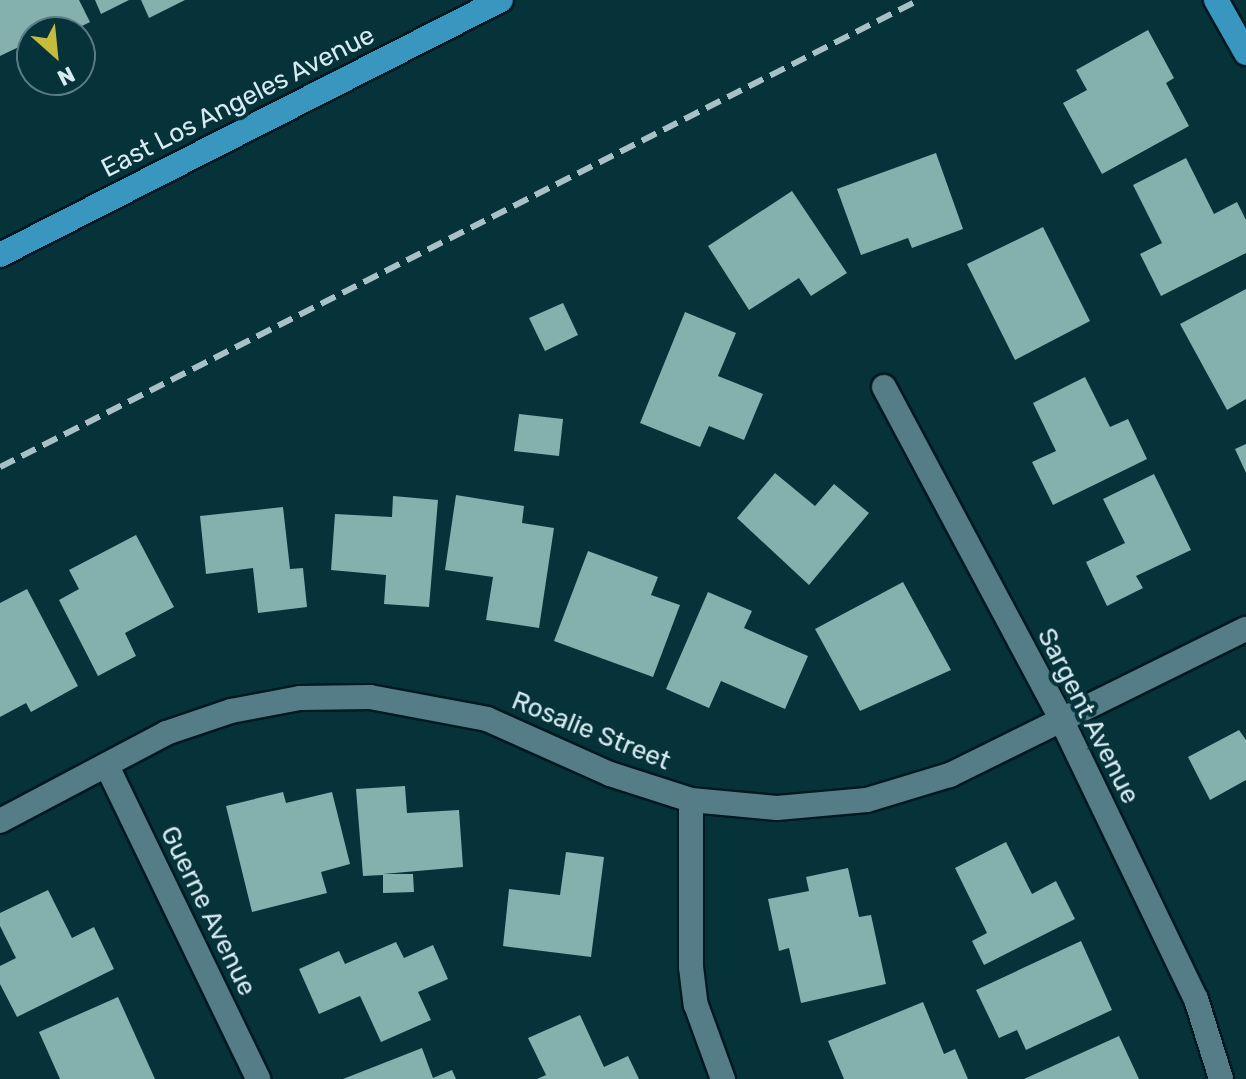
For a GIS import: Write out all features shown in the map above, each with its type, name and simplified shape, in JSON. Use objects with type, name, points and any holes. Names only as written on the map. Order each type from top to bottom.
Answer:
[{"type":"main road","name":"East Los Angeles Avenue","points":[[0,255],[501,0]]},
{"type":"main road","points":[[1216,0],[1246,53]]},
{"type":"street","name":"Sargent Avenue","points":[[884,387],[1062,721],[1196,999],[1221,1079]]},
{"type":"street","name":"Rosalie Street","points":[[0,821],[166,733],[231,711],[300,698],[370,697],[487,719],[610,774],[691,800],[777,808],[867,800],[950,775],[1246,629]]},
{"type":"street","name":"Guerne Avenue","points":[[107,766],[258,1079]]},
{"type":"street","points":[[691,800],[691,967],[696,1005],[723,1079]]},
{"type":"building","points":[[0,0],[79,0],[87,16],[16,16],[16,48],[0,56]]},
{"type":"building","points":[[95,0],[129,0],[101,14]]},
{"type":"building","points":[[141,0],[185,0],[149,18]]},
{"type":"building","points":[[1148,30],[1174,78],[1166,83],[1189,126],[1102,174],[1063,103],[1087,90],[1076,70]]},
{"type":"building","points":[[936,153],[963,229],[912,248],[908,238],[861,255],[837,189]]},
{"type":"building","points":[[1186,158],[1214,214],[1237,202],[1246,220],[1246,253],[1161,296],[1140,254],[1162,243],[1133,185]]},
{"type":"building","points":[[792,191],[847,273],[811,296],[799,278],[749,310],[708,246]]},
{"type":"building","points":[[1043,227],[1090,321],[1015,360],[967,264]]},
{"type":"building","points":[[1246,289],[1246,399],[1227,410],[1180,324]]},
{"type":"building","points":[[563,303],[578,335],[545,351],[529,318]]},
{"type":"building","points":[[685,312],[736,333],[718,376],[763,394],[744,440],[709,426],[700,447],[640,423]]},
{"type":"building","points":[[1085,377],[1110,427],[1128,419],[1147,459],[1053,505],[1032,462],[1056,451],[1033,403]]},
{"type":"building","points":[[519,414],[563,419],[559,456],[514,451]]},
{"type":"building","points":[[1246,444],[1246,473],[1235,449]]},
{"type":"building","points":[[775,473],[815,506],[834,484],[869,513],[809,585],[737,518]]},
{"type":"building","points":[[1154,474],[1191,550],[1136,576],[1143,588],[1107,606],[1086,562],[1125,543],[1103,499]]},
{"type":"building","points":[[456,495],[524,506],[522,523],[554,528],[539,628],[486,620],[493,577],[445,570]]},
{"type":"building","points":[[393,496],[438,500],[429,607],[384,604],[386,575],[331,570],[335,514],[392,517]]},
{"type":"building","points":[[283,507],[290,569],[303,568],[307,607],[258,613],[253,568],[206,574],[200,516]]},
{"type":"building","points":[[136,535],[174,607],[125,633],[136,656],[98,676],[59,600],[79,589],[69,570]]},
{"type":"building","points":[[588,551],[658,577],[651,595],[680,605],[653,677],[554,641]]},
{"type":"building","points":[[903,582],[951,670],[860,711],[815,629]]},
{"type":"building","points":[[27,589],[78,686],[31,712],[26,703],[0,717],[0,603]]},
{"type":"building","points":[[708,592],[752,611],[744,628],[808,656],[785,709],[721,681],[709,708],[666,689]]},
{"type":"building","points":[[1239,730],[1246,740],[1246,780],[1210,800],[1188,757]]},
{"type":"building","points":[[405,786],[407,813],[459,810],[463,867],[383,874],[413,874],[414,892],[383,893],[383,875],[363,876],[356,789]]},
{"type":"building","points":[[283,792],[286,803],[332,792],[350,864],[321,872],[327,893],[252,912],[226,806]]},
{"type":"building","points":[[1006,842],[1032,894],[1056,881],[1075,919],[984,965],[972,941],[987,933],[955,868]]},
{"type":"building","points":[[566,852],[604,857],[591,957],[503,946],[509,889],[560,895]]},
{"type":"building","points":[[848,868],[859,917],[871,915],[886,984],[801,1003],[789,948],[779,951],[768,899],[809,891],[806,877]]},
{"type":"building","points":[[48,890],[72,938],[94,927],[114,969],[17,1017],[0,984],[0,966],[16,958],[0,926],[0,913]]},
{"type":"building","points":[[1081,941],[1112,1010],[1026,1050],[1017,1030],[999,1038],[976,990]]},
{"type":"building","points":[[396,942],[404,958],[433,945],[448,979],[418,992],[431,1020],[381,1042],[360,996],[319,1014],[299,969],[339,951],[345,964]]},
{"type":"building","points":[[118,997],[155,1079],[60,1079],[39,1032]]},
{"type":"building","points":[[923,1002],[944,1054],[955,1049],[968,1079],[844,1079],[828,1041]]},
{"type":"building","points":[[580,1015],[604,1067],[628,1056],[639,1079],[537,1079],[546,1075],[528,1038]]},
{"type":"building","points":[[1119,1036],[1139,1079],[1024,1079]]},
{"type":"building","points":[[422,1048],[433,1078],[452,1070],[456,1079],[343,1079]]},
{"type":"railway","points":[[0,467],[919,0]]}]
